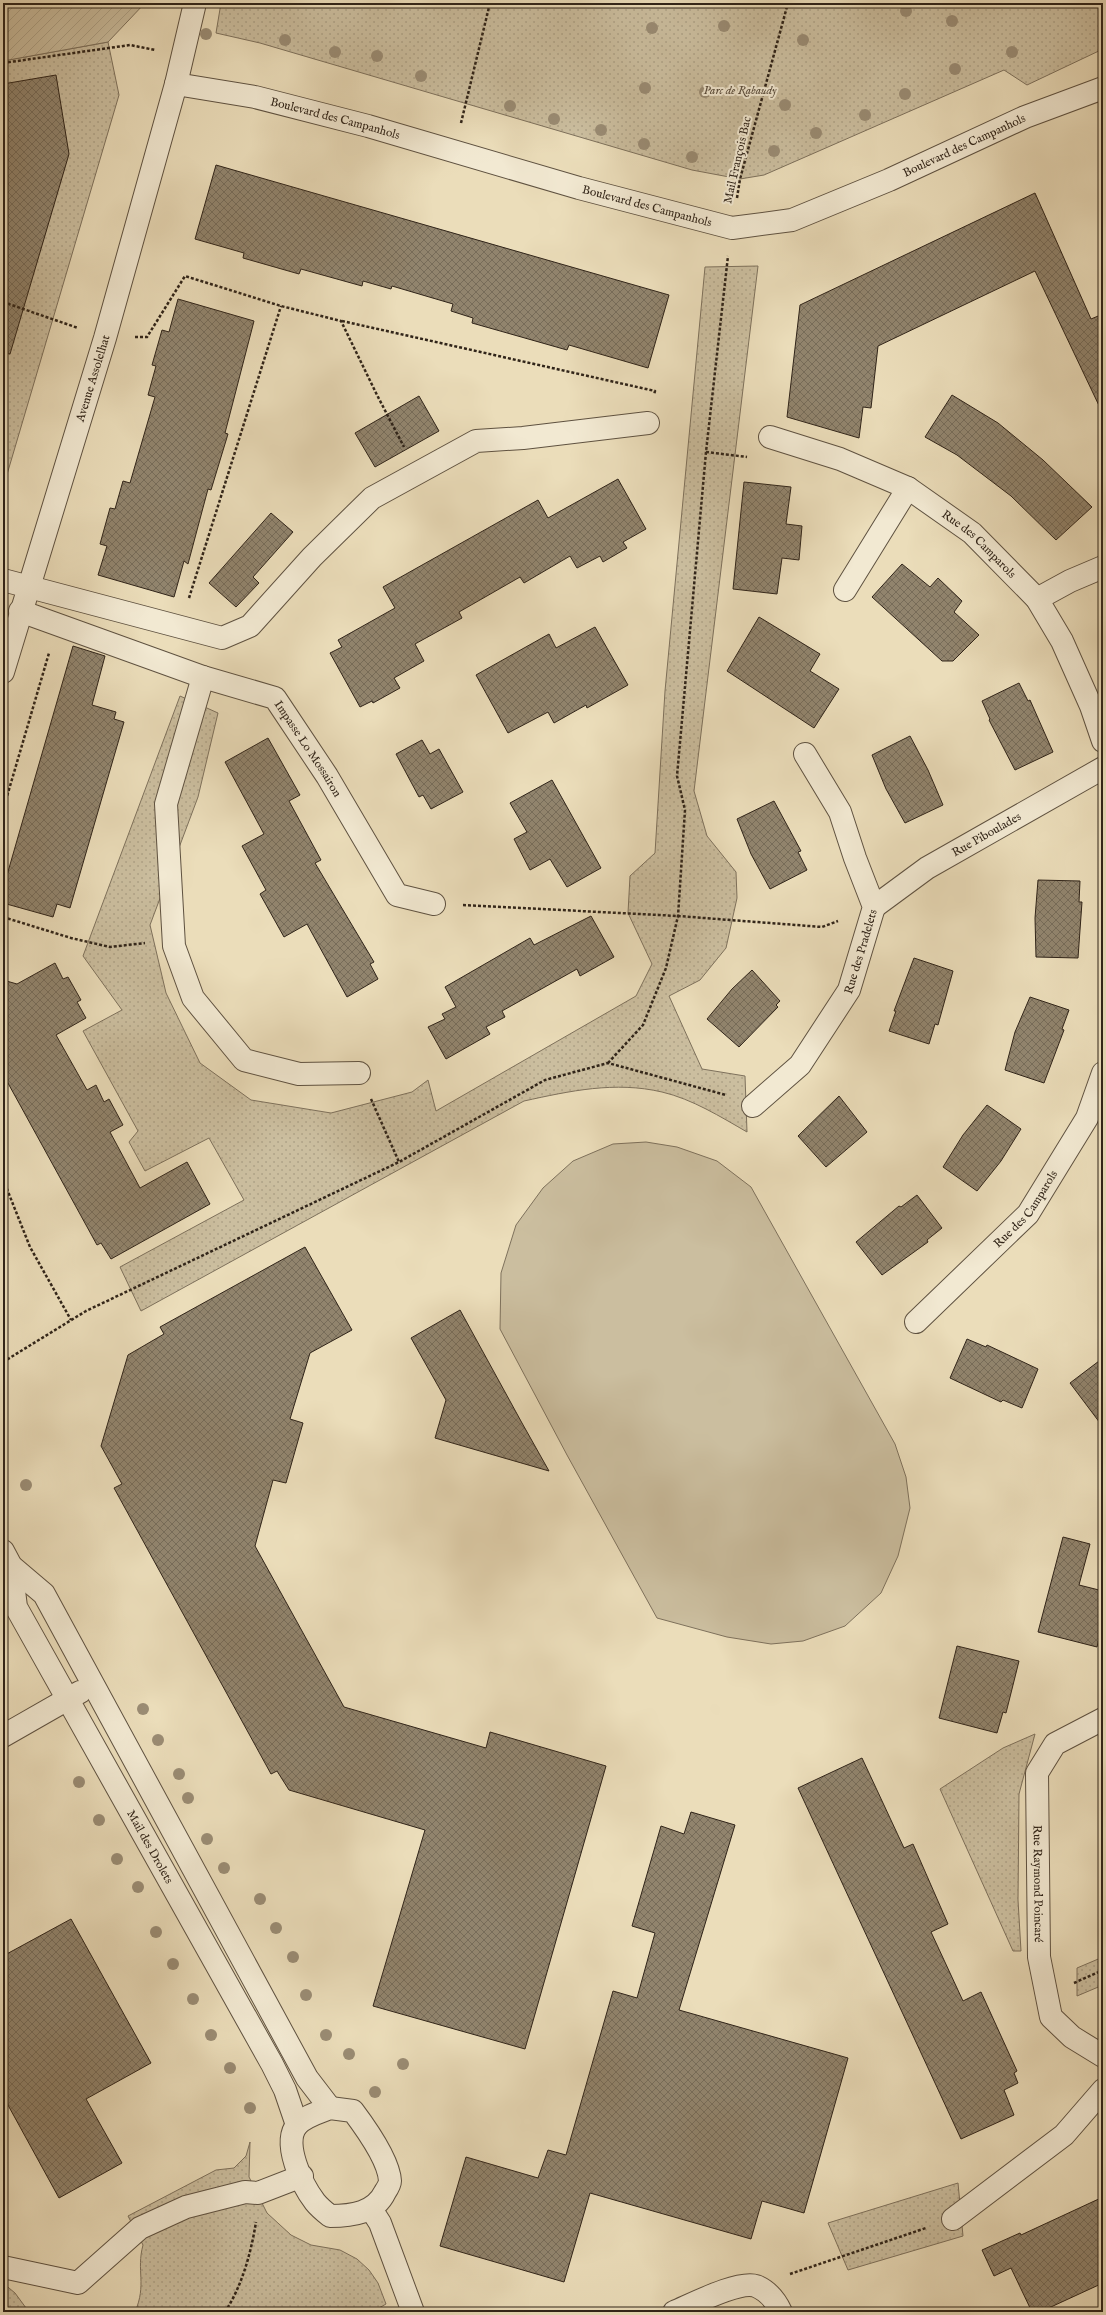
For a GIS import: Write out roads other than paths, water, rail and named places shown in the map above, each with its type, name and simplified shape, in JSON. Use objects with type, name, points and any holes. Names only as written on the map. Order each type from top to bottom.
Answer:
[{"type":"street","name":"Avenue Assolelhat","points":[[3,672],[20,611],[29,588],[105,338],[176,84],[195,3]]},
{"type":"street","name":"Boulevard des Campanhols","points":[[176,84],[255,98],[368,126],[454,150],[579,188],[732,228],[792,220],[889,180],[1025,117],[1101,94]]},
{"type":"street","points":[[3,580],[29,588],[180,625],[222,638],[250,626],[312,556],[372,498],[476,441],[523,438],[648,423]]},
{"type":"street","name":"Rue des Camparols","points":[[770,437],[840,459],[908,488],[972,533],[1037,599],[1062,641],[1091,706],[1103,742]]},
{"type":"street","points":[[845,590],[908,488]]},
{"type":"street","points":[[1037,599],[1070,581],[1103,567]]},
{"type":"street","name":"Impasse Lo Mossairon","points":[[20,611],[203,677],[275,698],[327,776],[398,895],[434,904]]},
{"type":"street","points":[[203,677],[166,804],[174,940],[193,998],[244,1060],[299,1074],[359,1073]]},
{"type":"street","name":"Rue des Pradelets","points":[[753,1106],[800,1065],[849,990],[874,908],[855,858],[840,812],[805,754]]},
{"type":"street","name":"Rue Piboulades","points":[[874,908],[927,868],[1103,768]]},
{"type":"street","name":"Rue des Camparols","points":[[916,1322],[1028,1214],[1087,1118],[1103,1073]]},
{"type":"street","name":"Mail des Drolets","points":[[7,1558],[44,1594],[91,1685],[307,2078],[330,2108]]},
{"type":"street","name":"Mail des Drolets","points":[[7,1558],[16,1607],[272,2064],[285,2090],[298,2125]]},
{"type":"street","points":[[3,1736],[91,1685]]},
{"type":"street","name":"Rue Raymond Poincaré","points":[[1103,1719],[1055,1744],[1037,1773],[1038,1957],[1051,2017],[1072,2036],[1103,2056]]},
{"type":"street","points":[[953,2219],[1064,2135],[1103,2090]]},
{"type":"street","points":[[330,2108],[353,2111],[368,2130],[386,2168],[390,2182],[380,2202],[371,2209],[345,2216],[330,2216],[315,2202],[292,2156],[290,2140],[298,2125],[312,2115],[330,2108]]},
{"type":"street","points":[[3,2267],[78,2283],[140,2228],[186,2207],[245,2192],[258,2193],[302,2176]]},
{"type":"street","points":[[371,2209],[380,2223],[413,2312]]},
{"type":"street","points":[[674,2312],[730,2288],[755,2286],[775,2299],[781,2312]]},
{"type":"park label","name":"Parc de Rabaudy","points":[[740,90]]}]
